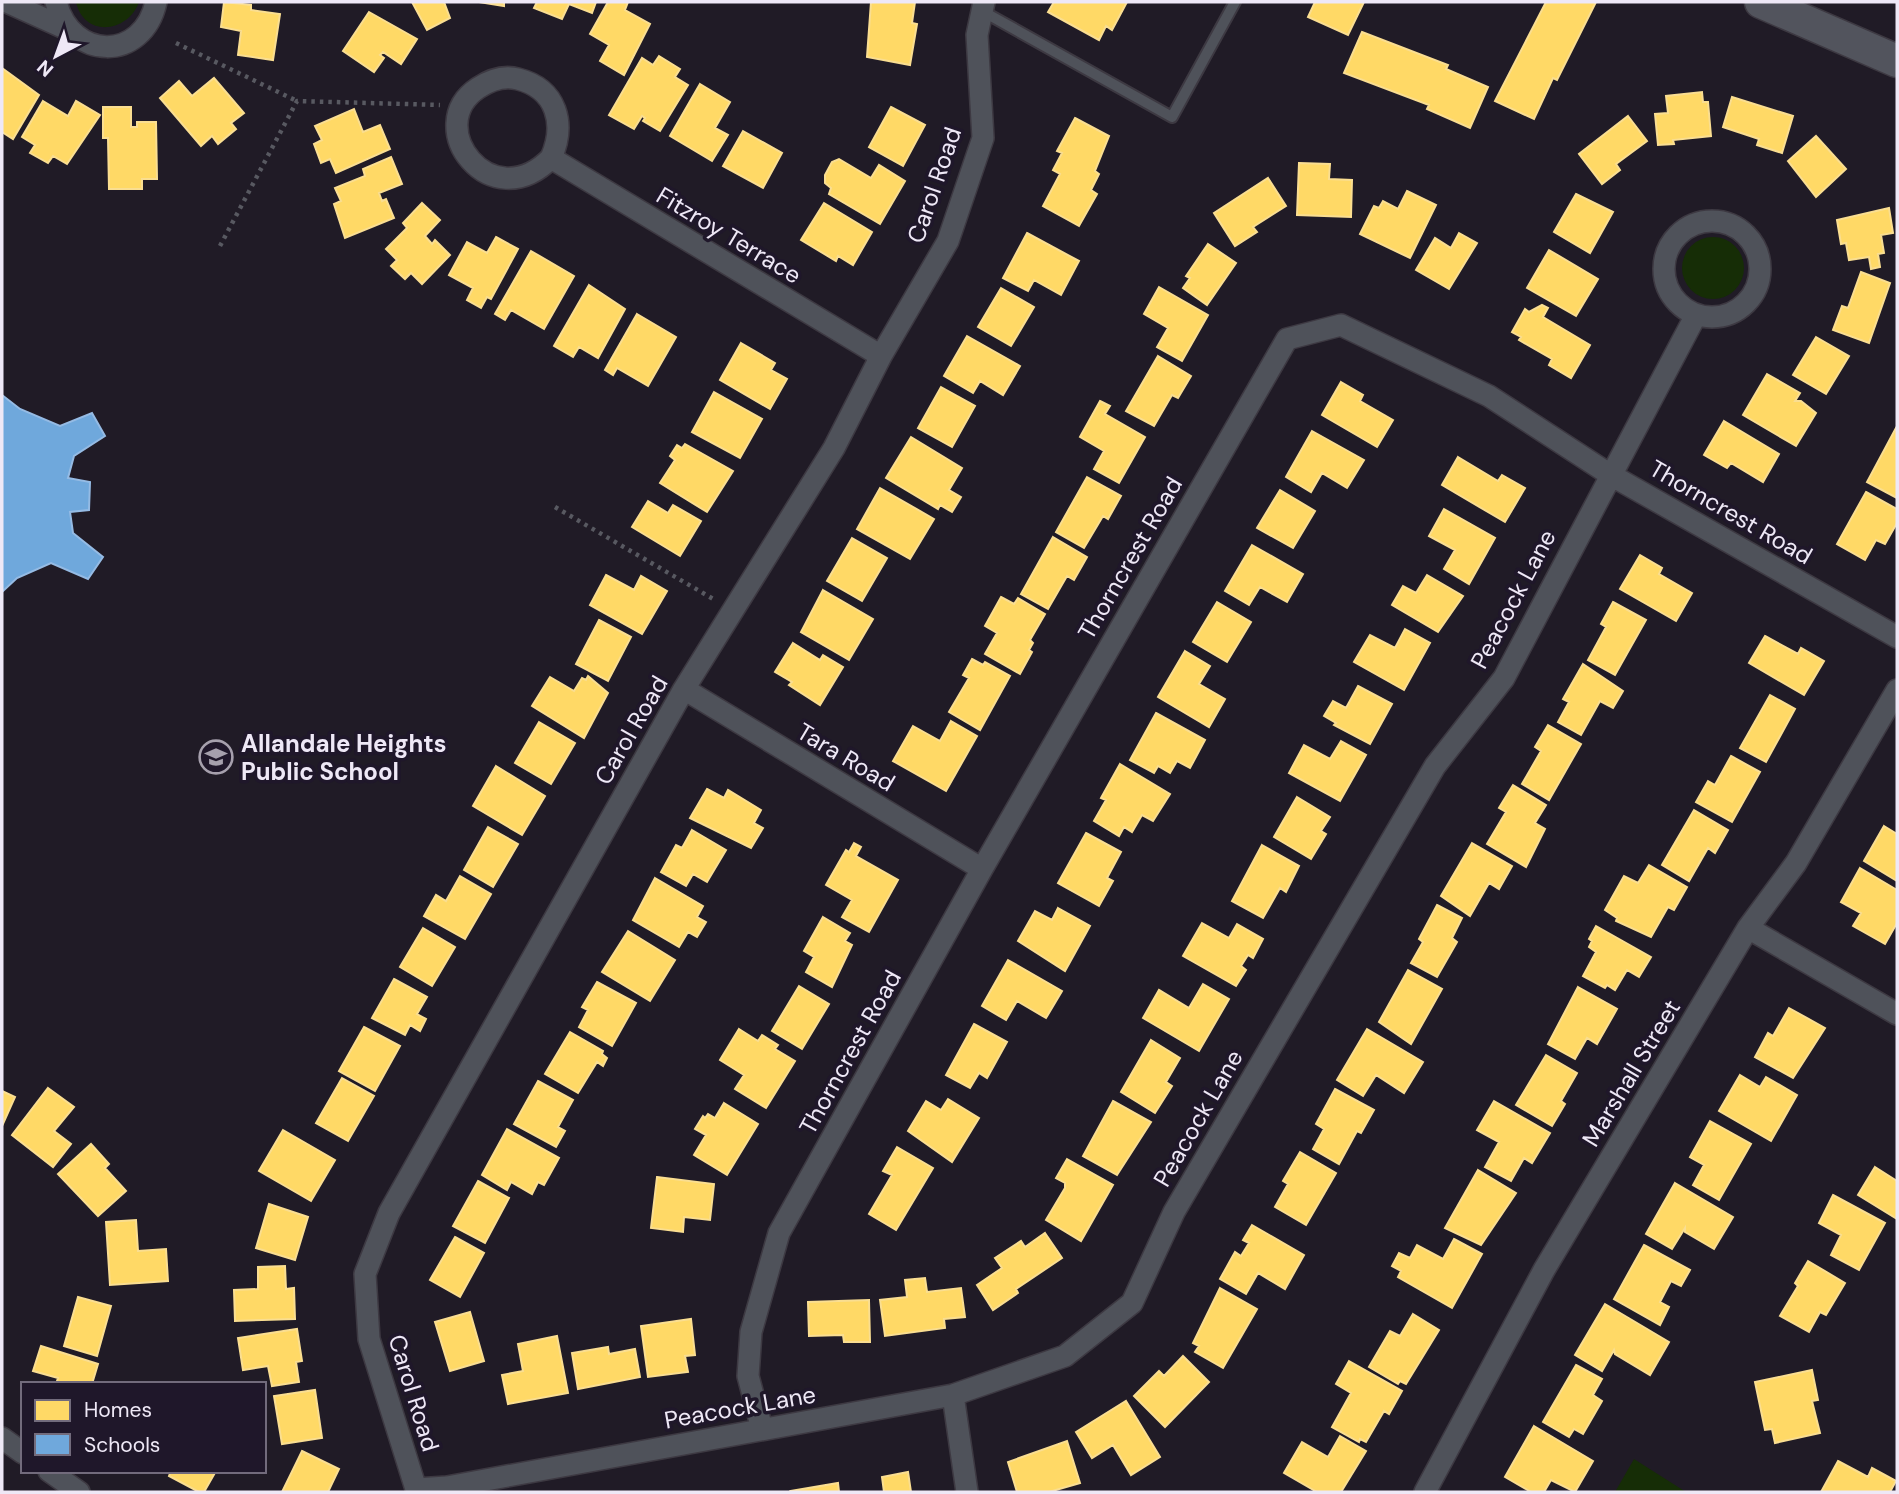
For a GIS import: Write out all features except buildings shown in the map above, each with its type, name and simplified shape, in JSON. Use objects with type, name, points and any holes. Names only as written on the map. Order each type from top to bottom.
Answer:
[{"type":"street","points":[[6,2],[98,46],[115,46],[131,41],[144,30],[153,16],[156,2]]},
{"type":"street","points":[[57,2],[60,16],[69,30]]},
{"type":"street","points":[[1761,2],[1897,61]]},
{"type":"street","name":"Carol Road","points":[[415,1491],[369,1339],[365,1274],[389,1213],[684,690],[834,448],[881,356],[948,241],[983,138],[978,35],[983,7]]},
{"type":"street","points":[[509,77],[533,83],[549,96],[559,118],[559,140],[551,158],[539,170],[519,179],[495,178],[476,168],[462,150],[457,130],[462,106],[472,92],[489,81],[509,77]]},
{"type":"street","name":"Fitzroy Terrace","points":[[551,158],[881,356]]},
{"type":"street","points":[[1707,222],[1723,223],[1737,228],[1757,252],[1759,283],[1746,302],[1727,315],[1696,315],[1682,307],[1665,280],[1664,264],[1669,248],[1678,236],[1691,226],[1707,222]]},
{"type":"street","name":"Peacock Lane","points":[[415,1491],[953,1395],[1065,1356],[1132,1303],[1174,1212],[1435,766],[1504,678],[1609,474],[1696,315]]},
{"type":"street","name":"Thorncrest Road","points":[[762,1429],[748,1376],[751,1332],[779,1233],[982,869],[1287,339],[1341,325],[1489,396],[1609,474],[1897,637]]},
{"type":"street","name":"Tara Road","points":[[684,690],[982,869]]},
{"type":"street","name":"Marshall Street","points":[[1426,1492],[1544,1270],[1748,928],[1796,863],[1897,690]]},
{"type":"street","points":[[1748,928],[1897,1014]]},
{"type":"street","points":[[953,1395],[967,1492]]},
{"type":"street","points":[[2,1438],[21,1452]]},
{"type":"street","points":[[52,1473],[79,1492]]},
{"type":"lane","points":[[983,7],[1172,117],[1235,2]]},
{"type":"path","points":[[176,43],[297,101],[462,106]]},
{"type":"path","points":[[220,246],[297,101]]},
{"type":"path","points":[[555,506],[733,610]]},
{"type":"green space","points":[[76,2],[139,2],[126,20],[106,27],[88,22]]},
{"type":"green space","points":[[1713,237],[1735,246],[1744,268],[1735,290],[1713,299],[1691,290],[1682,268],[1691,246]]},
{"type":"green space","points":[[1634,1459],[1686,1492],[1615,1492]]},
{"type":"place","name":"Allandale Heights Public School","points":[[216,757]]}]
